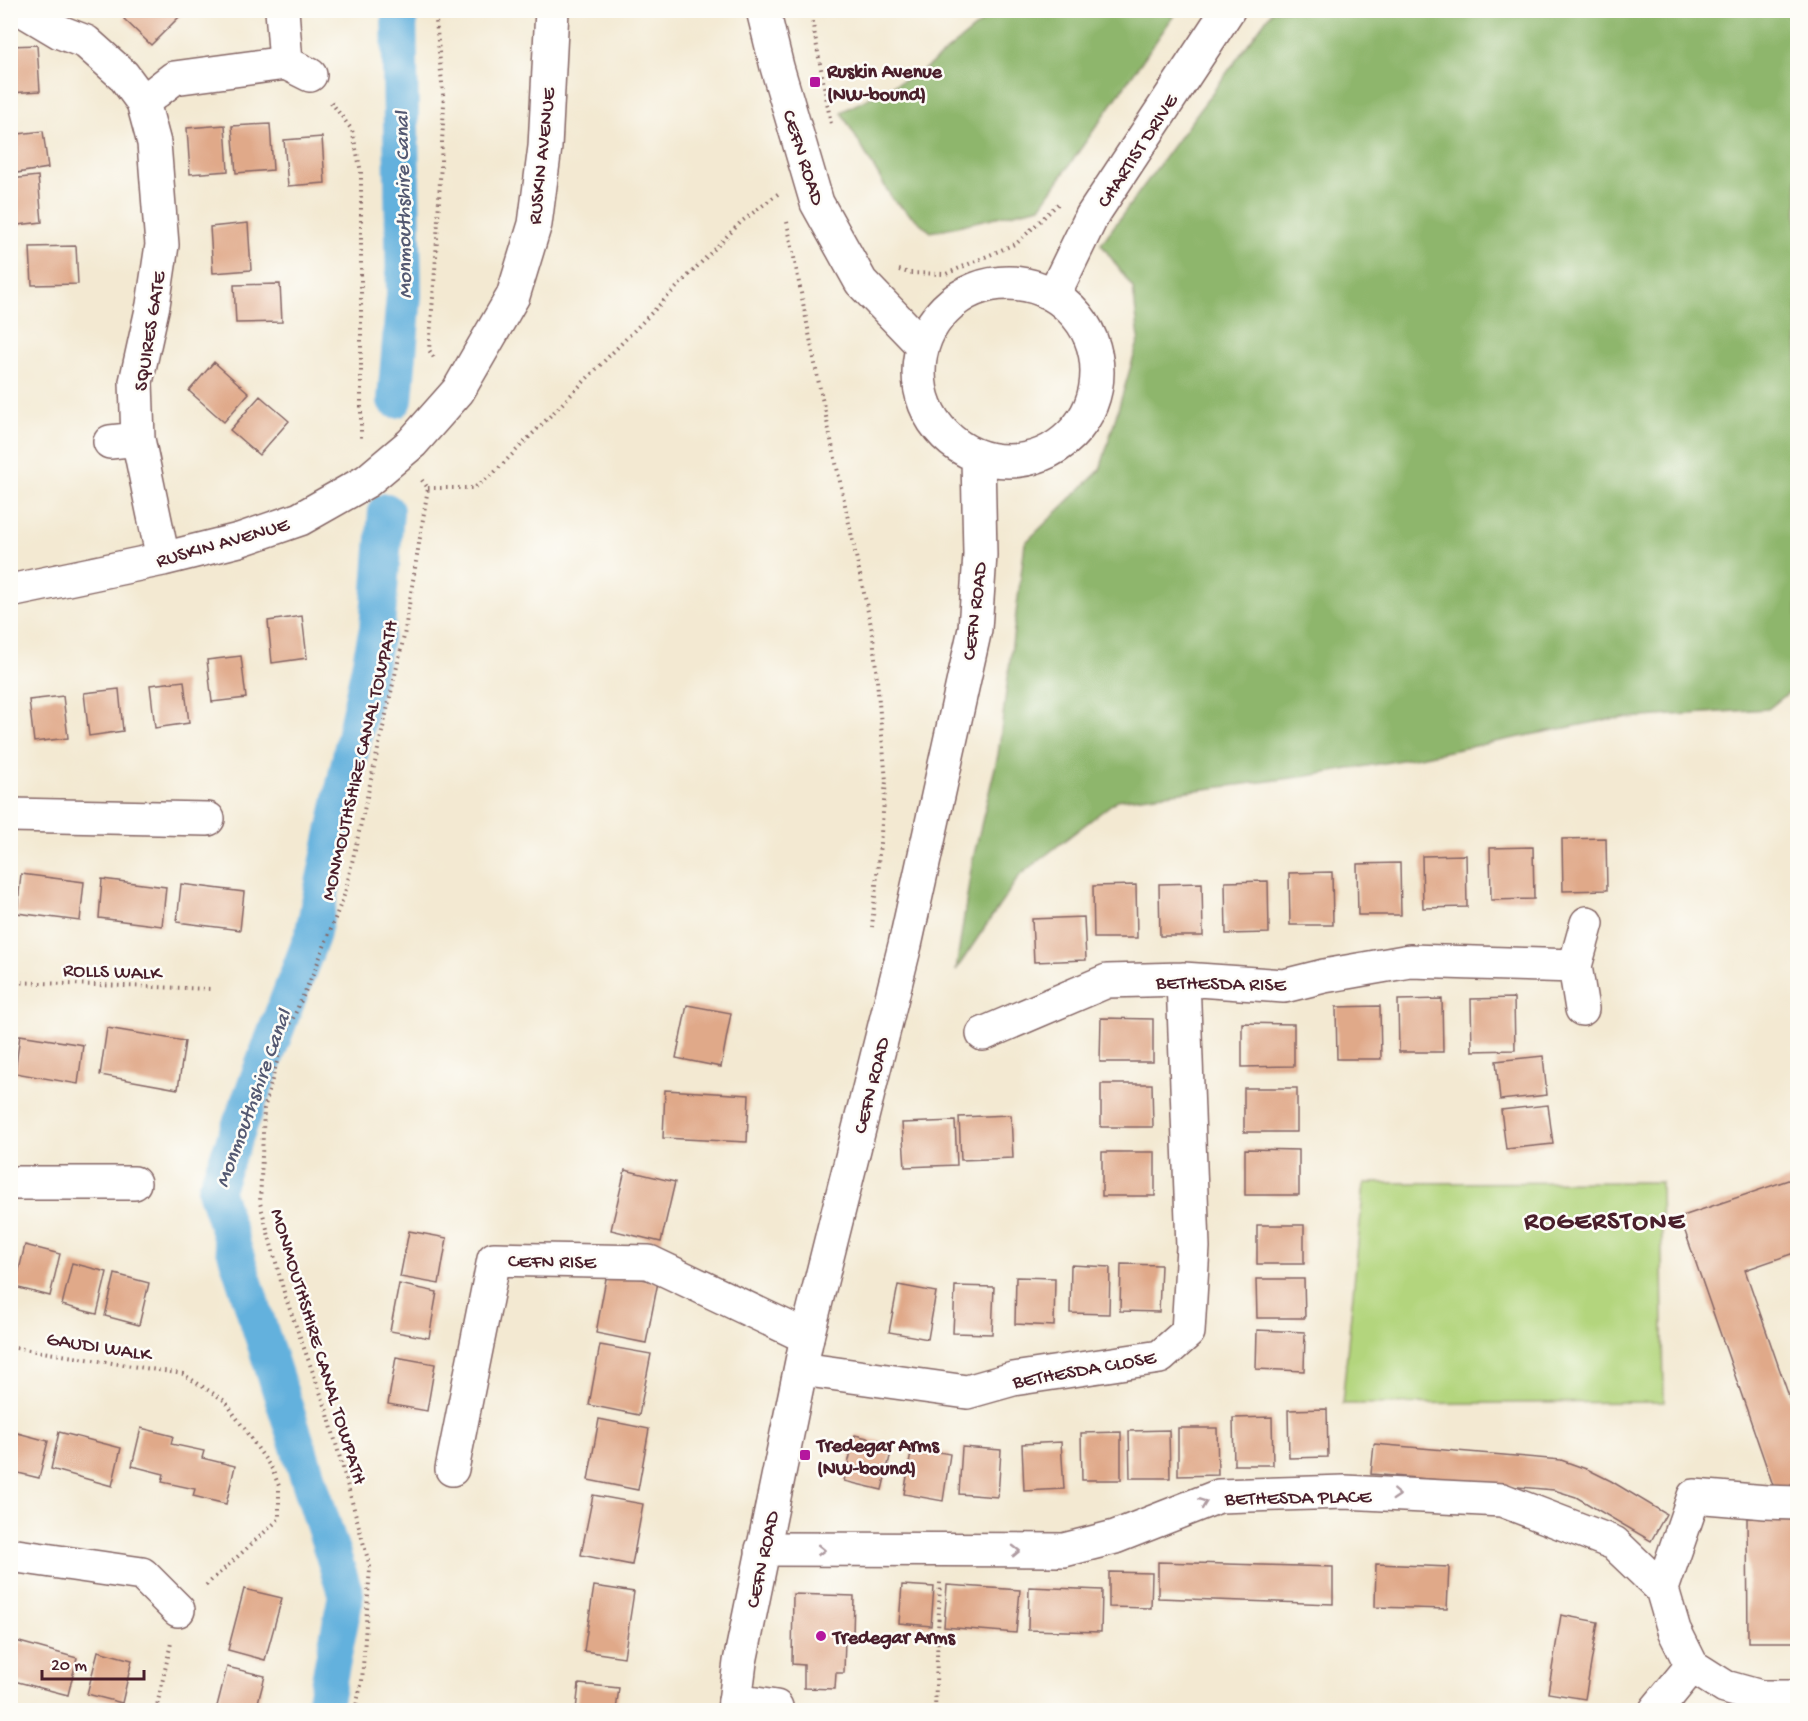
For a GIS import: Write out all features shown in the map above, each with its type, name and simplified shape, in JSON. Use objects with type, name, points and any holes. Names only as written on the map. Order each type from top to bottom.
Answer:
[{"type":"street","points":[[144,102],[174,78],[298,69],[282,10]]},
{"type":"street","name":"RUSKIN AVENUE","points":[[10,591],[163,559],[239,540],[300,519],[361,484],[412,443],[458,391],[513,296],[535,224],[545,147],[552,10]]},
{"type":"street","name":"CEFN ROAD","points":[[763,10],[817,204],[861,282],[922,345]]},
{"type":"street","name":"CHARTIST DRIVE","points":[[1054,294],[1092,216],[1228,10]]},
{"type":"street","name":"SQUIRES GATE","points":[[27,11],[60,32],[86,42],[123,75],[144,102],[154,143],[162,245],[153,306],[124,441],[163,559]]},
{"type":"street","points":[[1023,283],[1054,294],[1081,319],[1098,360],[1094,402],[1077,431],[1040,457],[1011,463],[978,457],[960,449],[939,430],[925,406],[918,378],[922,345],[932,324],[954,300],[975,288],[990,284],[1023,283]]},
{"type":"street","name":"CEFN ROAD","points":[[734,1706],[740,1662],[762,1549],[807,1337],[905,945],[975,630],[980,555],[978,457]]},
{"type":"street","points":[[10,815],[208,819]]},
{"type":"street","points":[[1582,1009],[1575,966],[1587,922]]},
{"type":"street","name":"BETHESDA RISE","points":[[983,1034],[1107,981],[1183,979],[1284,986],[1324,976],[1410,961],[1575,966]]},
{"type":"street","name":"BETHESDA CLOSE","points":[[801,1369],[967,1392],[1013,1379],[1160,1357],[1188,1332],[1193,1247],[1183,979]]},
{"type":"street","points":[[10,1183],[134,1183]]},
{"type":"street","name":"CEFN RISE","points":[[452,1469],[494,1259],[649,1262],[807,1337]]},
{"type":"street","name":"BETHESDA PLACE","points":[[762,1549],[1064,1550],[1114,1537],[1219,1496],[1345,1492],[1502,1500],[1614,1543],[1662,1589],[1674,1630],[1692,1666]]},
{"type":"street","points":[[1662,1589],[1694,1496],[1797,1503]]},
{"type":"street","points":[[10,1555],[141,1574],[178,1610]]},
{"type":"street","points":[[1656,1710],[1692,1666],[1725,1687],[1761,1703],[1797,1697]]},
{"type":"street","points":[[734,1706],[776,1707]]},
{"type":"path","points":[[435,10],[444,104],[429,350],[458,391]]},
{"type":"path","points":[[808,10],[831,117],[831,128]]},
{"type":"path","points":[[298,69],[352,130],[361,172],[361,484]]},
{"type":"path","points":[[416,473],[428,488],[474,488],[493,474],[741,222],[781,192],[783,203]]},
{"type":"path","points":[[890,267],[909,273],[946,274],[1017,243],[1064,197]]},
{"type":"path","points":[[785,214],[873,634],[886,781],[871,936]]},
{"type":"path","name":"MONMOUTHSHIRE CANAL TOWPATH","points":[[355,1710],[362,1681],[370,1567],[327,1412],[285,1296],[260,1203],[264,1109],[282,1043],[316,967],[345,893],[404,636],[428,488]]},
{"type":"path","name":"ROLLS WALK","points":[[10,982],[212,989]]},
{"type":"path","name":"GAUDI WALK","points":[[10,1347],[183,1374],[225,1401],[272,1468],[279,1486],[279,1519],[178,1610]]},
{"type":"path","points":[[935,1710],[942,1551]]},
{"type":"path","points":[[156,1710],[178,1610]]},
{"type":"green space","points":[[1273,10],[1797,11],[1797,686],[1768,709],[1611,719],[1419,757],[1308,776],[1117,800],[1020,875],[956,970],[972,863],[998,755],[1025,543],[1100,470],[1139,339],[1133,288],[1101,244]]},
{"type":"green space","points":[[984,11],[1177,11],[1040,207],[931,232],[893,200],[841,112],[922,71],[981,23]]},
{"type":"green space","points":[[1661,1182],[1664,1402],[1342,1404],[1364,1183]]},
{"type":"building","points":[[132,10],[183,10],[184,12],[151,45],[124,19]]},
{"type":"building","points":[[37,45],[40,91],[10,93],[10,46]]},
{"type":"building","points":[[270,124],[273,170],[236,173],[232,126]]},
{"type":"building","points":[[225,125],[228,171],[190,174],[187,128]]},
{"type":"building","points":[[43,131],[48,168],[10,174],[10,135]]},
{"type":"building","points":[[322,137],[325,183],[288,186],[284,140]]},
{"type":"building","points":[[38,176],[42,222],[10,226],[10,179]]},
{"type":"building","points":[[248,223],[251,270],[213,273],[210,227]]},
{"type":"building","points":[[76,246],[78,284],[32,285],[30,247]]},
{"type":"building","points":[[280,284],[282,322],[236,323],[234,285]]},
{"type":"building","points":[[214,362],[249,393],[224,422],[189,391]]},
{"type":"building","points":[[260,396],[289,421],[259,455],[230,430]]},
{"type":"building","points":[[302,616],[307,658],[272,663],[268,621]]},
{"type":"building","points":[[241,656],[246,698],[212,702],[207,660]]},
{"type":"building","points":[[184,681],[189,723],[155,728],[150,685]]},
{"type":"building","points":[[119,689],[123,731],[89,736],[84,693]]},
{"type":"building","points":[[63,696],[68,738],[34,742],[29,700]]},
{"type":"building","points":[[1606,838],[1607,890],[1563,891],[1562,839]]},
{"type":"building","points":[[1533,847],[1534,899],[1491,900],[1490,848]]},
{"type":"building","points":[[1466,855],[1467,907],[1423,908],[1422,856]]},
{"type":"building","points":[[1400,863],[1401,915],[1358,915],[1357,864]]},
{"type":"building","points":[[1332,872],[1333,925],[1290,925],[1289,873]]},
{"type":"building","points":[[21,874],[84,882],[80,921],[17,913]]},
{"type":"building","points":[[102,879],[166,887],[162,926],[99,918]]},
{"type":"building","points":[[1268,881],[1269,933],[1226,934],[1225,882]]},
{"type":"building","points":[[1202,883],[1203,936],[1160,936],[1159,884]]},
{"type":"building","points":[[181,884],[244,892],[240,930],[177,922]]},
{"type":"building","points":[[1136,885],[1137,938],[1094,938],[1093,886]]},
{"type":"building","points":[[1084,917],[1086,960],[1034,962],[1032,919]]},
{"type":"building","points":[[1514,998],[1515,1050],[1472,1051],[1471,999]]},
{"type":"building","points":[[1442,999],[1443,1052],[1399,1052],[1398,1000]]},
{"type":"building","points":[[687,1005],[731,1013],[721,1067],[676,1058]]},
{"type":"building","points":[[1380,1006],[1381,1059],[1337,1059],[1336,1007]]},
{"type":"building","points":[[1101,1018],[1153,1019],[1153,1062],[1100,1062]]},
{"type":"building","points":[[1242,1023],[1294,1024],[1294,1066],[1242,1067]]},
{"type":"building","points":[[107,1028],[185,1041],[178,1089],[100,1075]]},
{"type":"building","points":[[20,1035],[83,1045],[78,1084],[15,1073]]},
{"type":"building","points":[[1543,1056],[1547,1095],[1500,1100],[1496,1061]]},
{"type":"building","points":[[1101,1084],[1152,1084],[1153,1127],[1101,1127]]},
{"type":"building","points":[[1244,1088],[1297,1088],[1297,1132],[1244,1132]]},
{"type":"building","points":[[665,1090],[749,1095],[747,1142],[663,1138]]},
{"type":"building","points":[[1548,1105],[1553,1144],[1506,1149],[1501,1110]]},
{"type":"building","points":[[1011,1115],[1013,1158],[961,1160],[959,1117]]},
{"type":"building","points":[[955,1121],[957,1165],[905,1167],[902,1123]]},
{"type":"building","points":[[1245,1149],[1299,1150],[1299,1195],[1245,1195]]},
{"type":"building","points":[[1102,1152],[1155,1152],[1155,1196],[1102,1196]]},
{"type":"building","points":[[625,1170],[675,1182],[661,1242],[611,1230]]},
{"type":"building","points":[[1797,1177],[1797,1252],[1745,1270],[1792,1405],[1797,1403],[1797,1483],[1775,1491],[1680,1217]]},
{"type":"building","points":[[1257,1225],[1304,1225],[1304,1264],[1257,1264]]},
{"type":"building","points":[[409,1231],[447,1238],[439,1284],[400,1277]]},
{"type":"building","points":[[25,1245],[60,1254],[50,1296],[15,1287]]},
{"type":"building","points":[[72,1263],[107,1272],[97,1314],[62,1305]]},
{"type":"building","points":[[1121,1264],[1161,1265],[1159,1312],[1120,1311]]},
{"type":"building","points":[[1071,1265],[1110,1267],[1109,1314],[1070,1313]]},
{"type":"building","points":[[607,1273],[658,1282],[646,1343],[596,1333]]},
{"type":"building","points":[[115,1274],[149,1283],[139,1325],[105,1316]]},
{"type":"building","points":[[1016,1277],[1055,1278],[1054,1326],[1015,1324]]},
{"type":"building","points":[[1256,1279],[1304,1279],[1305,1318],[1257,1318]]},
{"type":"building","points":[[399,1284],[437,1292],[429,1338],[390,1331]]},
{"type":"building","points":[[898,1285],[936,1292],[928,1339],[889,1332]]},
{"type":"building","points":[[955,1286],[994,1287],[992,1334],[953,1333]]},
{"type":"building","points":[[1257,1330],[1305,1332],[1304,1371],[1256,1369]]},
{"type":"building","points":[[600,1345],[651,1354],[639,1415],[589,1405]]},
{"type":"building","points":[[396,1357],[435,1364],[427,1411],[388,1404]]},
{"type":"building","points":[[1327,1409],[1328,1457],[1289,1458],[1288,1410]]},
{"type":"building","points":[[1272,1417],[1273,1465],[1234,1465],[1233,1418]]},
{"type":"building","points":[[599,1419],[649,1429],[638,1490],[588,1480]]},
{"type":"building","points":[[141,1428],[173,1436],[171,1444],[204,1451],[202,1458],[235,1466],[226,1504],[193,1496],[195,1489],[162,1482],[164,1474],[132,1466]]},
{"type":"building","points":[[1178,1428],[1217,1428],[1218,1475],[1178,1476]]},
{"type":"building","points":[[1169,1430],[1170,1478],[1130,1478],[1129,1431]]},
{"type":"building","points":[[10,1431],[48,1441],[39,1478],[10,1471]]},
{"type":"building","points":[[59,1432],[121,1448],[112,1486],[51,1469]]},
{"type":"building","points":[[1121,1432],[1121,1480],[1082,1480],[1081,1433]]},
{"type":"building","points":[[855,1435],[893,1444],[882,1490],[844,1481]]},
{"type":"building","points":[[1061,1442],[1064,1489],[1024,1491],[1022,1444]]},
{"type":"building","points":[[1374,1444],[1561,1460],[1611,1481],[1666,1514],[1651,1541],[1576,1497],[1554,1490],[1371,1474]]},
{"type":"building","points":[[912,1447],[950,1454],[943,1501],[904,1494]]},
{"type":"building","points":[[962,1447],[1001,1450],[998,1497],[959,1494]]},
{"type":"building","points":[[593,1495],[643,1504],[632,1565],[581,1555]]},
{"type":"building","points":[[1747,1518],[1794,1518],[1797,1642],[1748,1642]]},
{"type":"building","points":[[1158,1562],[1333,1567],[1333,1604],[1158,1598]]},
{"type":"building","points":[[1376,1564],[1449,1567],[1447,1609],[1375,1607]]},
{"type":"building","points":[[1109,1572],[1152,1573],[1151,1608],[1109,1607]]},
{"type":"building","points":[[902,1585],[934,1587],[931,1626],[899,1623]]},
{"type":"building","points":[[947,1585],[1020,1590],[1016,1633],[944,1627]]},
{"type":"building","points":[[594,1586],[634,1592],[624,1657],[584,1651]]},
{"type":"building","points":[[1029,1587],[1102,1590],[1101,1632],[1028,1630]]},
{"type":"building","points":[[244,1589],[282,1598],[265,1660],[228,1650]]},
{"type":"building","points":[[793,1594],[854,1596],[853,1636],[845,1637],[844,1673],[836,1673],[835,1689],[804,1688],[804,1665],[792,1664]]},
{"type":"building","points":[[1561,1615],[1598,1622],[1585,1699],[1548,1693]]},
{"type":"building","points":[[16,1641],[77,1658],[68,1695],[10,1680],[10,1662]]},
{"type":"building","points":[[98,1651],[132,1660],[122,1703],[87,1694]]},
{"type":"building","points":[[227,1667],[265,1676],[256,1710],[216,1710]]},
{"type":"building","points":[[579,1684],[619,1688],[616,1710],[576,1710]]},
{"type":"waterway","name":"Monmouthshire Canal","points":[[395,400],[404,295],[399,10]]},
{"type":"waterway","name":"Monmouthshire Canal","points":[[323,1710],[346,1595],[215,1190],[312,936],[377,629],[386,511]]},
{"type":"place","name":"Ruskin Avenue (NW-bound)","points":[[815,82]]},
{"type":"place","name":"Tredegar Arms (NW-bound)","points":[[805,1455]]},
{"type":"place","name":"Tredegar Arms","points":[[821,1636]]},
{"type":"district","name":"ROGERSTONE","points":[[1605,1219]]}]
